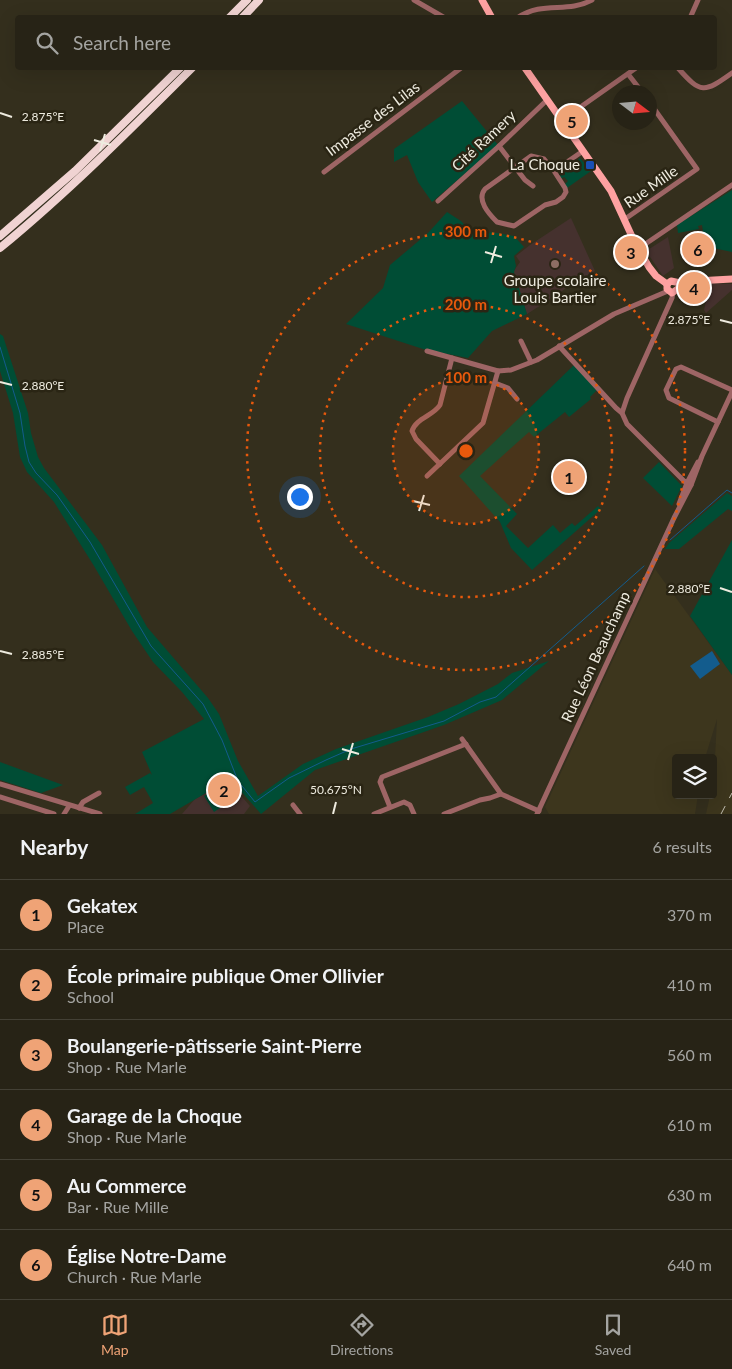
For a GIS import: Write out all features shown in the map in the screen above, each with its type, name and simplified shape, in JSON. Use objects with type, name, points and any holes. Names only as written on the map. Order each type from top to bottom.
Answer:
[{"type":"highway","points":[[232,15],[246,0]]},
{"type":"highway","points":[[245,15],[259,0]]},
{"type":"highway","points":[[0,236],[75,171],[178,70]]},
{"type":"highway","points":[[0,248],[90,168],[190,70]]},
{"type":"main road","points":[[482,0],[485,15]]},
{"type":"main road","points":[[482,0],[490,15]]},
{"type":"main road","points":[[526,70],[611,191],[638,249],[652,272],[662,282],[672,287],[700,280],[732,280]]},
{"type":"main road","points":[[672,287],[702,277],[732,275]]},
{"type":"street","points":[[414,0],[440,15]]},
{"type":"street","points":[[522,15],[534,8],[573,6],[592,0]]},
{"type":"street","points":[[691,15],[698,0]]},
{"type":"street","name":"Impasse des Lilas","points":[[324,172],[458,70]]},
{"type":"street","points":[[562,120],[633,70]]},
{"type":"street","points":[[680,70],[692,84],[702,88],[711,86],[732,73]]},
{"type":"street","points":[[628,74],[637,85]]},
{"type":"street","name":"Cité Ramery","points":[[438,201],[547,100]]},
{"type":"street","name":"Rue Mille","points":[[625,220],[697,170],[657,114]]},
{"type":"street","points":[[499,146],[525,180],[533,186]]},
{"type":"street","points":[[554,171],[583,151]]},
{"type":"street","points":[[533,156],[544,159],[554,171],[565,188],[566,192],[563,197],[556,202],[545,205],[516,225],[511,226],[495,221],[482,202],[481,197],[485,189],[533,156]]},
{"type":"street","points":[[638,249],[732,185]]},
{"type":"street","points":[[426,351],[498,371],[507,371],[531,362],[614,314],[672,287],[672,298],[622,413]]},
{"type":"street","points":[[521,341],[531,362]]},
{"type":"street","points":[[560,346],[622,413],[627,424],[689,484]]},
{"type":"street","points":[[440,464],[416,440],[412,430],[417,422],[440,405],[452,358]]},
{"type":"street","points":[[718,422],[668,398],[666,390],[676,369],[681,367],[732,391]]},
{"type":"street","points":[[427,476],[483,423],[498,371]]},
{"type":"street","points":[[494,383],[508,388],[517,399]]},
{"type":"street","name":"Rue Léon Beauchamp","points":[[538,812],[732,391]]},
{"type":"street","points":[[390,807],[380,782],[382,777],[464,741],[501,794],[538,812]]},
{"type":"street","points":[[0,784],[97,814]]},
{"type":"street","points":[[78,808],[83,802],[99,792]]},
{"type":"street","points":[[444,814],[501,794]]},
{"type":"street","points":[[0,798],[54,814]]},
{"type":"street","points":[[374,814],[406,802],[410,805],[414,814]]},
{"type":"street","points":[[293,805],[300,814]]},
{"type":"street","points":[[64,813],[69,806]]},
{"type":"shaded area","name":"Groupe scolaire Louis Bartier","points":[[571,218],[595,271],[569,285],[527,314],[513,272],[520,262],[516,256]]},
{"type":"shaded area","points":[[668,237],[674,268],[663,276],[646,251]]},
{"type":"shaded area","points":[[710,283],[732,284],[732,290],[706,313],[704,310]]},
{"type":"shaded area","points":[[655,569],[732,675],[732,814],[706,814],[709,799],[717,799],[717,754],[715,754],[717,719],[706,754],[672,754],[672,799],[697,799],[695,814],[549,814],[545,807]]},
{"type":"shaded area","points":[[228,781],[250,806],[244,814],[182,814],[195,799]]},
{"type":"green space","points":[[462,101],[498,145],[432,202],[418,182],[407,155],[394,162],[394,149]]},
{"type":"green space","points":[[580,158],[591,171],[567,188],[565,184],[568,181],[564,177],[561,179],[559,172],[563,168],[565,171]]},
{"type":"green space","points":[[732,190],[732,252],[713,248],[711,256],[707,258],[702,225],[698,226],[699,229],[678,233],[677,225]]},
{"type":"green space","points":[[447,212],[461,221],[478,239],[491,232],[514,236],[524,247],[514,256],[516,266],[514,272],[527,314],[492,331],[468,358],[423,349],[346,324],[383,288],[390,265],[428,233]]},
{"type":"green space","points":[[0,334],[3,336],[28,413],[31,433],[38,457],[44,468],[102,545],[147,627],[208,698],[219,714],[238,761],[258,796],[303,764],[336,749],[428,717],[498,684],[512,673],[549,661],[502,700],[444,725],[315,770],[261,814],[230,779],[170,814],[135,814],[153,803],[144,787],[130,795],[125,787],[150,773],[152,775],[142,752],[204,719],[182,692],[153,662],[132,631],[54,502],[27,472],[20,457],[13,413],[0,371]]},
{"type":"green space","points":[[574,365],[597,390],[590,397],[591,399],[569,417],[565,412],[534,437],[529,432],[480,476],[517,514],[506,526],[528,548],[553,525],[560,533],[572,523],[575,526],[598,506],[601,509],[532,570],[511,548],[500,522],[459,476]]},
{"type":"green space","points":[[659,462],[682,486],[672,506],[643,478]]},
{"type":"green space","points":[[727,493],[732,496],[732,511],[728,509],[679,549],[665,549],[669,543]]},
{"type":"green space","points":[[732,540],[732,675],[690,616]]},
{"type":"green space","points":[[0,762],[63,785],[41,793],[0,780]]},
{"type":"green space","points":[[228,782],[238,796],[214,812],[204,796]]},
{"type":"water","points":[[712,651],[720,664],[700,679],[690,666]]},
{"type":"waterway","points":[[0,347],[20,413],[29,462],[36,473],[57,495],[90,542],[151,646],[203,704],[222,740],[238,781],[255,802],[289,778],[351,749],[444,721],[480,702],[496,697],[644,566]]},
{"type":"waterway","points":[[670,540],[727,490],[732,493]]},
{"type":"railway","points":[[721,814],[732,793]]},
{"type":"place","name":"Au Commerce","points":[[572,121]]},
{"type":"place","name":"La Choque","points":[[590,165]]},
{"type":"place","name":"Église Notre-Dame","points":[[698,249]]},
{"type":"place","name":"Boulangerie-pâtisserie Saint-Pierre","points":[[631,252]]},
{"type":"place","name":"Groupe scolaire Louis Bartier","points":[[555,264]]},
{"type":"place","name":"Garage de la Choque","points":[[694,288]]},
{"type":"place","name":"Gekatex","points":[[569,477]]},
{"type":"place","name":"École primaire publique Omer Ollivier","points":[[224,790]]}]
